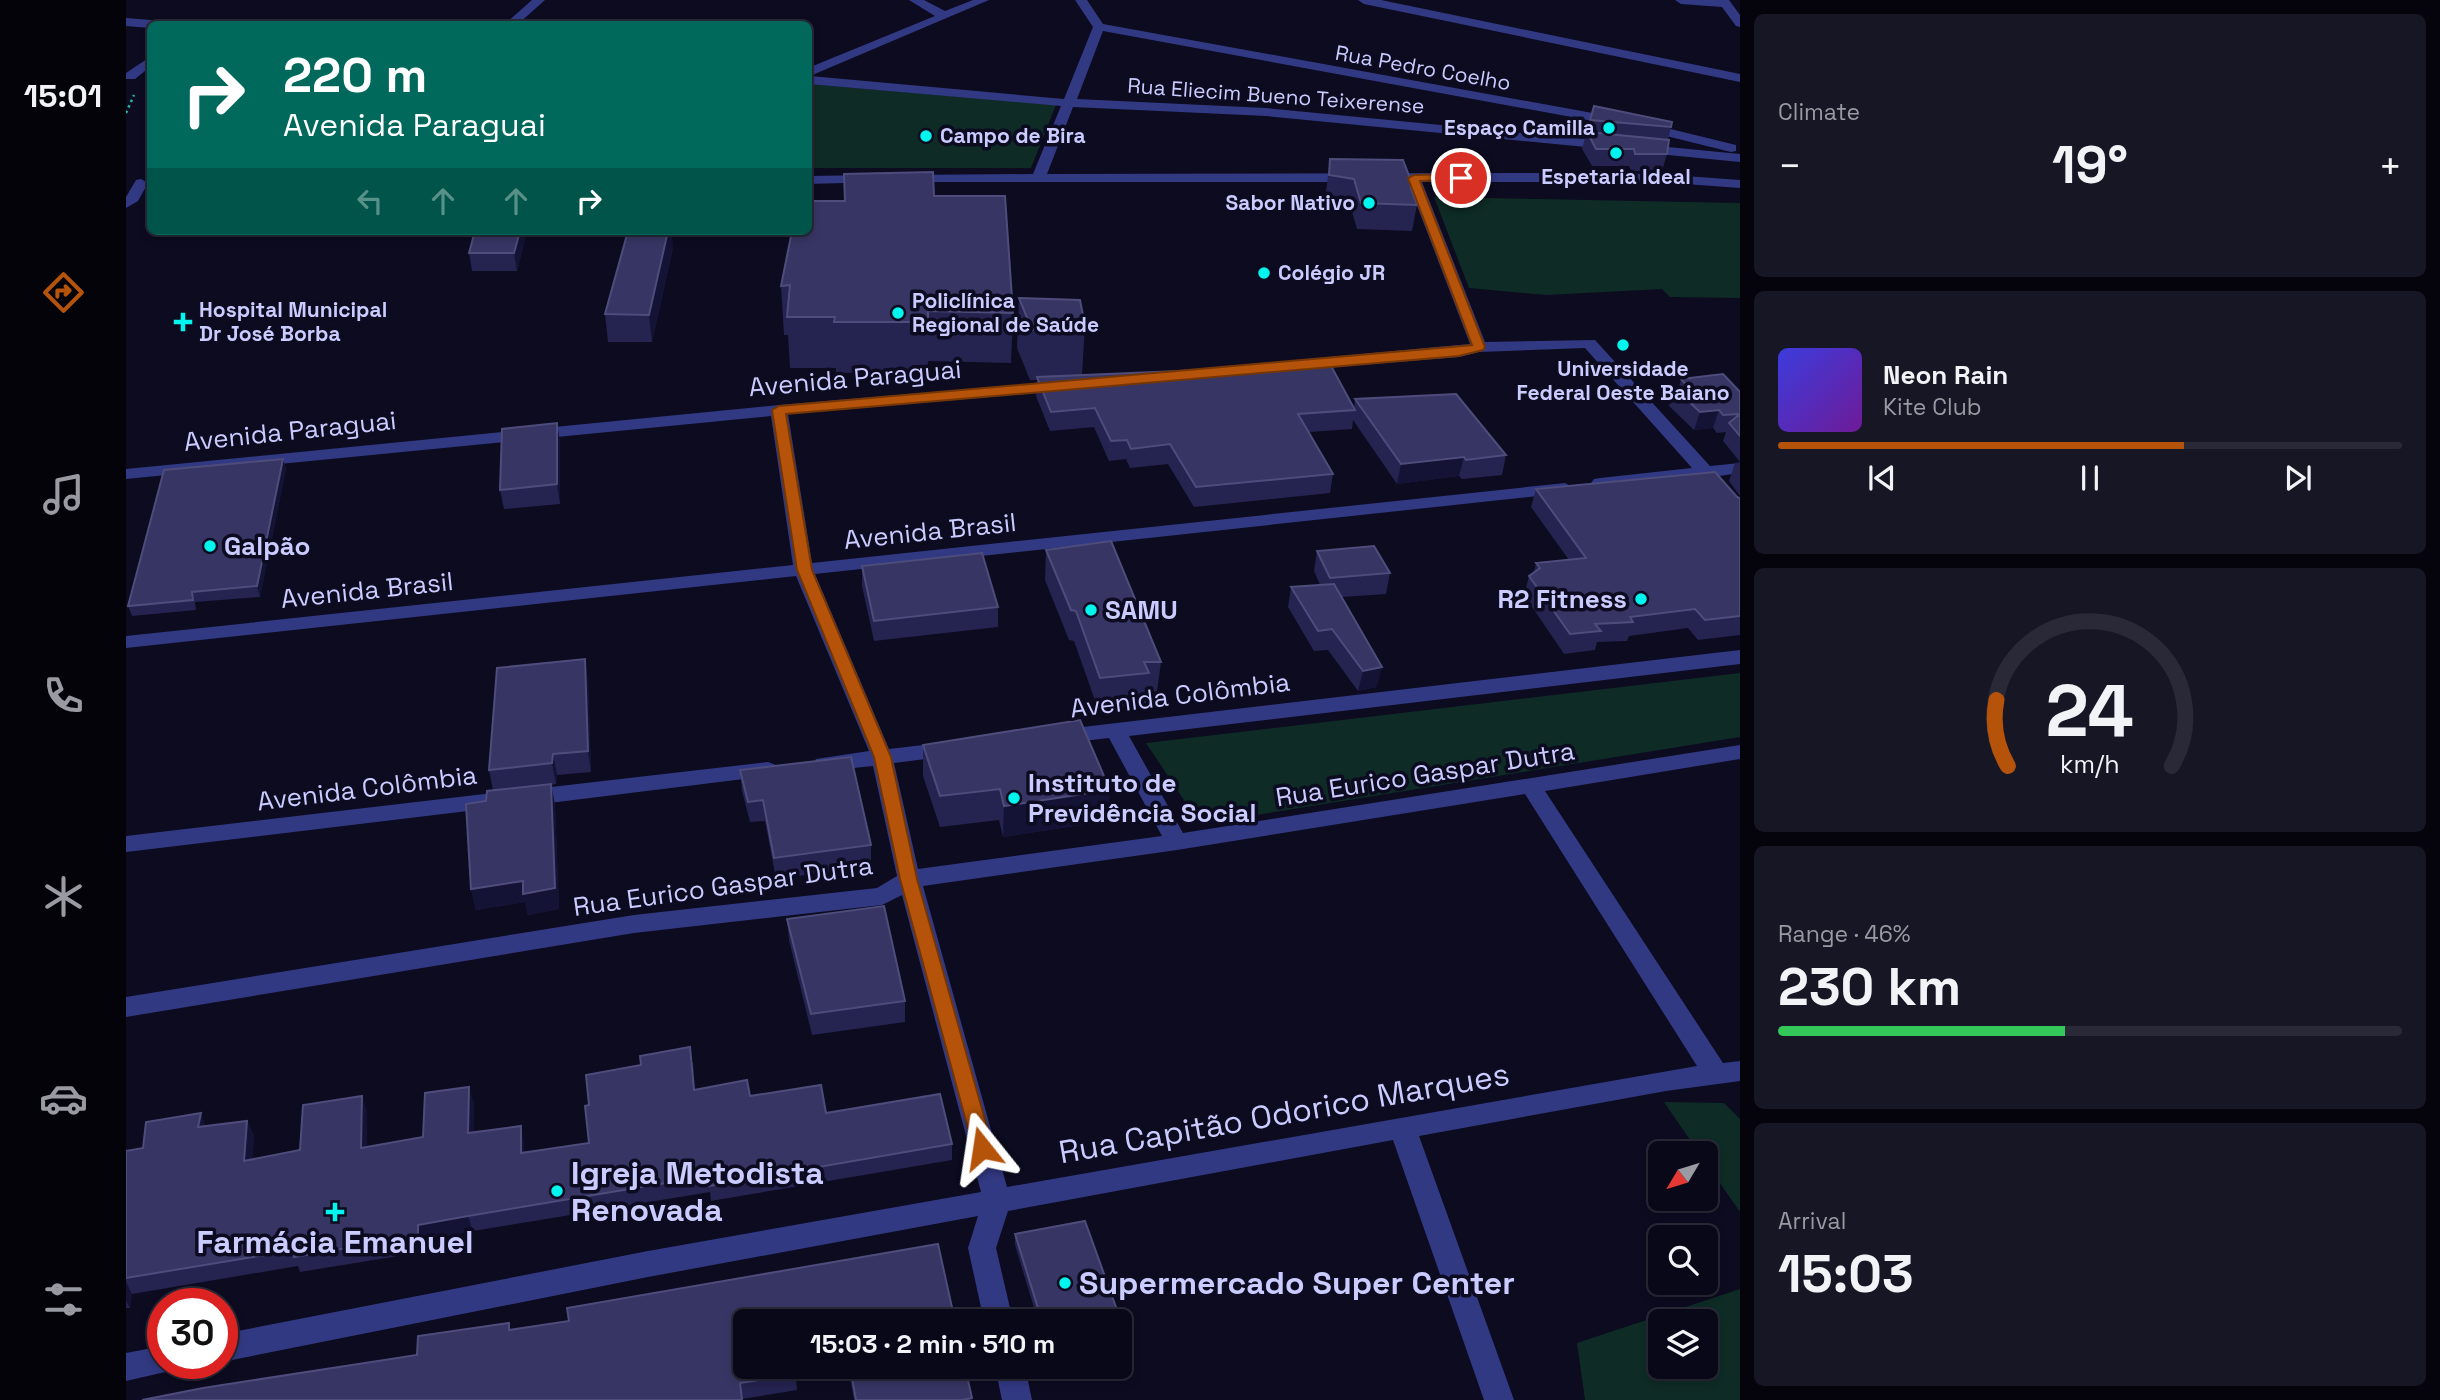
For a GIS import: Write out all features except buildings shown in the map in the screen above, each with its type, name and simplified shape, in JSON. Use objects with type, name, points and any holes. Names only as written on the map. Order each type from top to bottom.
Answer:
[{"type":"street","points":[[514,21],[539,0]]},
{"type":"street","points":[[915,0],[943,15]]},
{"type":"street","points":[[812,71],[984,0]]},
{"type":"street","points":[[1039,177],[1099,27],[1081,0]]},
{"type":"street","points":[[1364,0],[1740,78]]},
{"type":"street","points":[[1681,0],[1724,2],[1740,23]]},
{"type":"street","points":[[126,23],[147,24]]},
{"type":"street","name":"Rua Pedro Coelho","points":[[1099,27],[1345,74],[1642,126],[1702,139],[1740,152]]},
{"type":"street","points":[[128,76],[147,63]]},
{"type":"street","points":[[128,76],[147,76]]},
{"type":"street","name":"Rua Eliecim Bueno Teixerense","points":[[812,80],[1067,103],[1266,112],[1740,158]]},
{"type":"street","points":[[812,180],[1039,177],[1658,178],[1740,184]]},
{"type":"street","points":[[1414,178],[1479,347]]},
{"type":"street","points":[[126,204],[133,198],[139,183]]},
{"type":"street","points":[[1182,376],[1459,352],[1479,347],[1589,342],[1740,510]]},
{"type":"street","name":"Avenida Paraguai","points":[[126,474],[779,410],[1084,384]]},
{"type":"street","points":[[779,410],[804,570],[883,757],[909,879],[997,1201],[982,1248],[996,1309]]},
{"type":"street","name":"Avenida Brasil","points":[[126,642],[1740,468]]},
{"type":"street","name":"Avenida Colômbia","points":[[1034,740],[1740,657]]},
{"type":"street","points":[[1116,731],[1177,842]]},
{"type":"street","name":"Avenida Colômbia","points":[[126,844],[965,748]]},
{"type":"street","name":"Rua Eurico Gaspar Dutra","points":[[126,1007],[635,924],[882,897],[909,879],[1177,842],[1740,752]]},
{"type":"street","points":[[1531,786],[1728,1073]]},
{"type":"street","name":"Rua Capitão Odorico Marques","points":[[238,1345],[648,1264],[1666,1080],[1728,1073]]},
{"type":"street","points":[[1402,1127],[1499,1400]]},
{"type":"street","points":[[126,1367],[147,1363]]},
{"type":"street","points":[[1013,1379],[1017,1400]]},
{"type":"green space","name":"Campo de Bira","points":[[812,84],[1056,105],[1031,168],[812,168]]},
{"type":"green space","points":[[1434,197],[1740,203],[1740,298],[1670,297],[1662,289],[1546,295],[1469,288]]},
{"type":"green space","points":[[1740,673],[1740,737],[1200,824],[1146,743]]},
{"type":"green space","points":[[1664,1102],[1724,1103],[1740,1119],[1740,1212],[1718,1180],[1718,1141],[1691,1141]]},
{"type":"green space","points":[[1740,1289],[1740,1400],[1585,1400],[1577,1343],[1648,1319],[1648,1379],[1718,1379],[1718,1309],[1680,1309]]},
{"type":"place","name":"Espaço Camilla","points":[[1609,128]]},
{"type":"place","name":"Campo de Bira","points":[[926,136]]},
{"type":"place","name":"Espetaria Ideal","points":[[1616,153]]},
{"type":"place","name":"Sabor Nativo","points":[[1369,203]]},
{"type":"place","name":"Colégio JR","points":[[1264,273]]},
{"type":"place","name":"Policlínica Regional de Saúde","points":[[898,313]]},
{"type":"place","name":"Hospital Municipal Dr José Borba","points":[[183,322]]},
{"type":"place","name":"Universidade Federal Oeste Baiano","points":[[1623,345]]},
{"type":"place","name":"Galpão","points":[[210,546]]},
{"type":"place","name":"R2 Fitness","points":[[1641,599]]},
{"type":"place","name":"SAMU","points":[[1091,610]]},
{"type":"place","name":"Instituto de Previdência Social","points":[[1014,798]]},
{"type":"place","name":"Igreja Metodista Renovada","points":[[557,1191]]},
{"type":"place","name":"Farmácia Emanuel","points":[[335,1212]]},
{"type":"place","name":"Supermercado Super Center","points":[[1065,1283]]},
{"type":"route","points":[[982,1148],[909,879],[883,757],[804,570],[779,410],[1459,352],[1479,347],[1414,178],[1461,178]]}]
